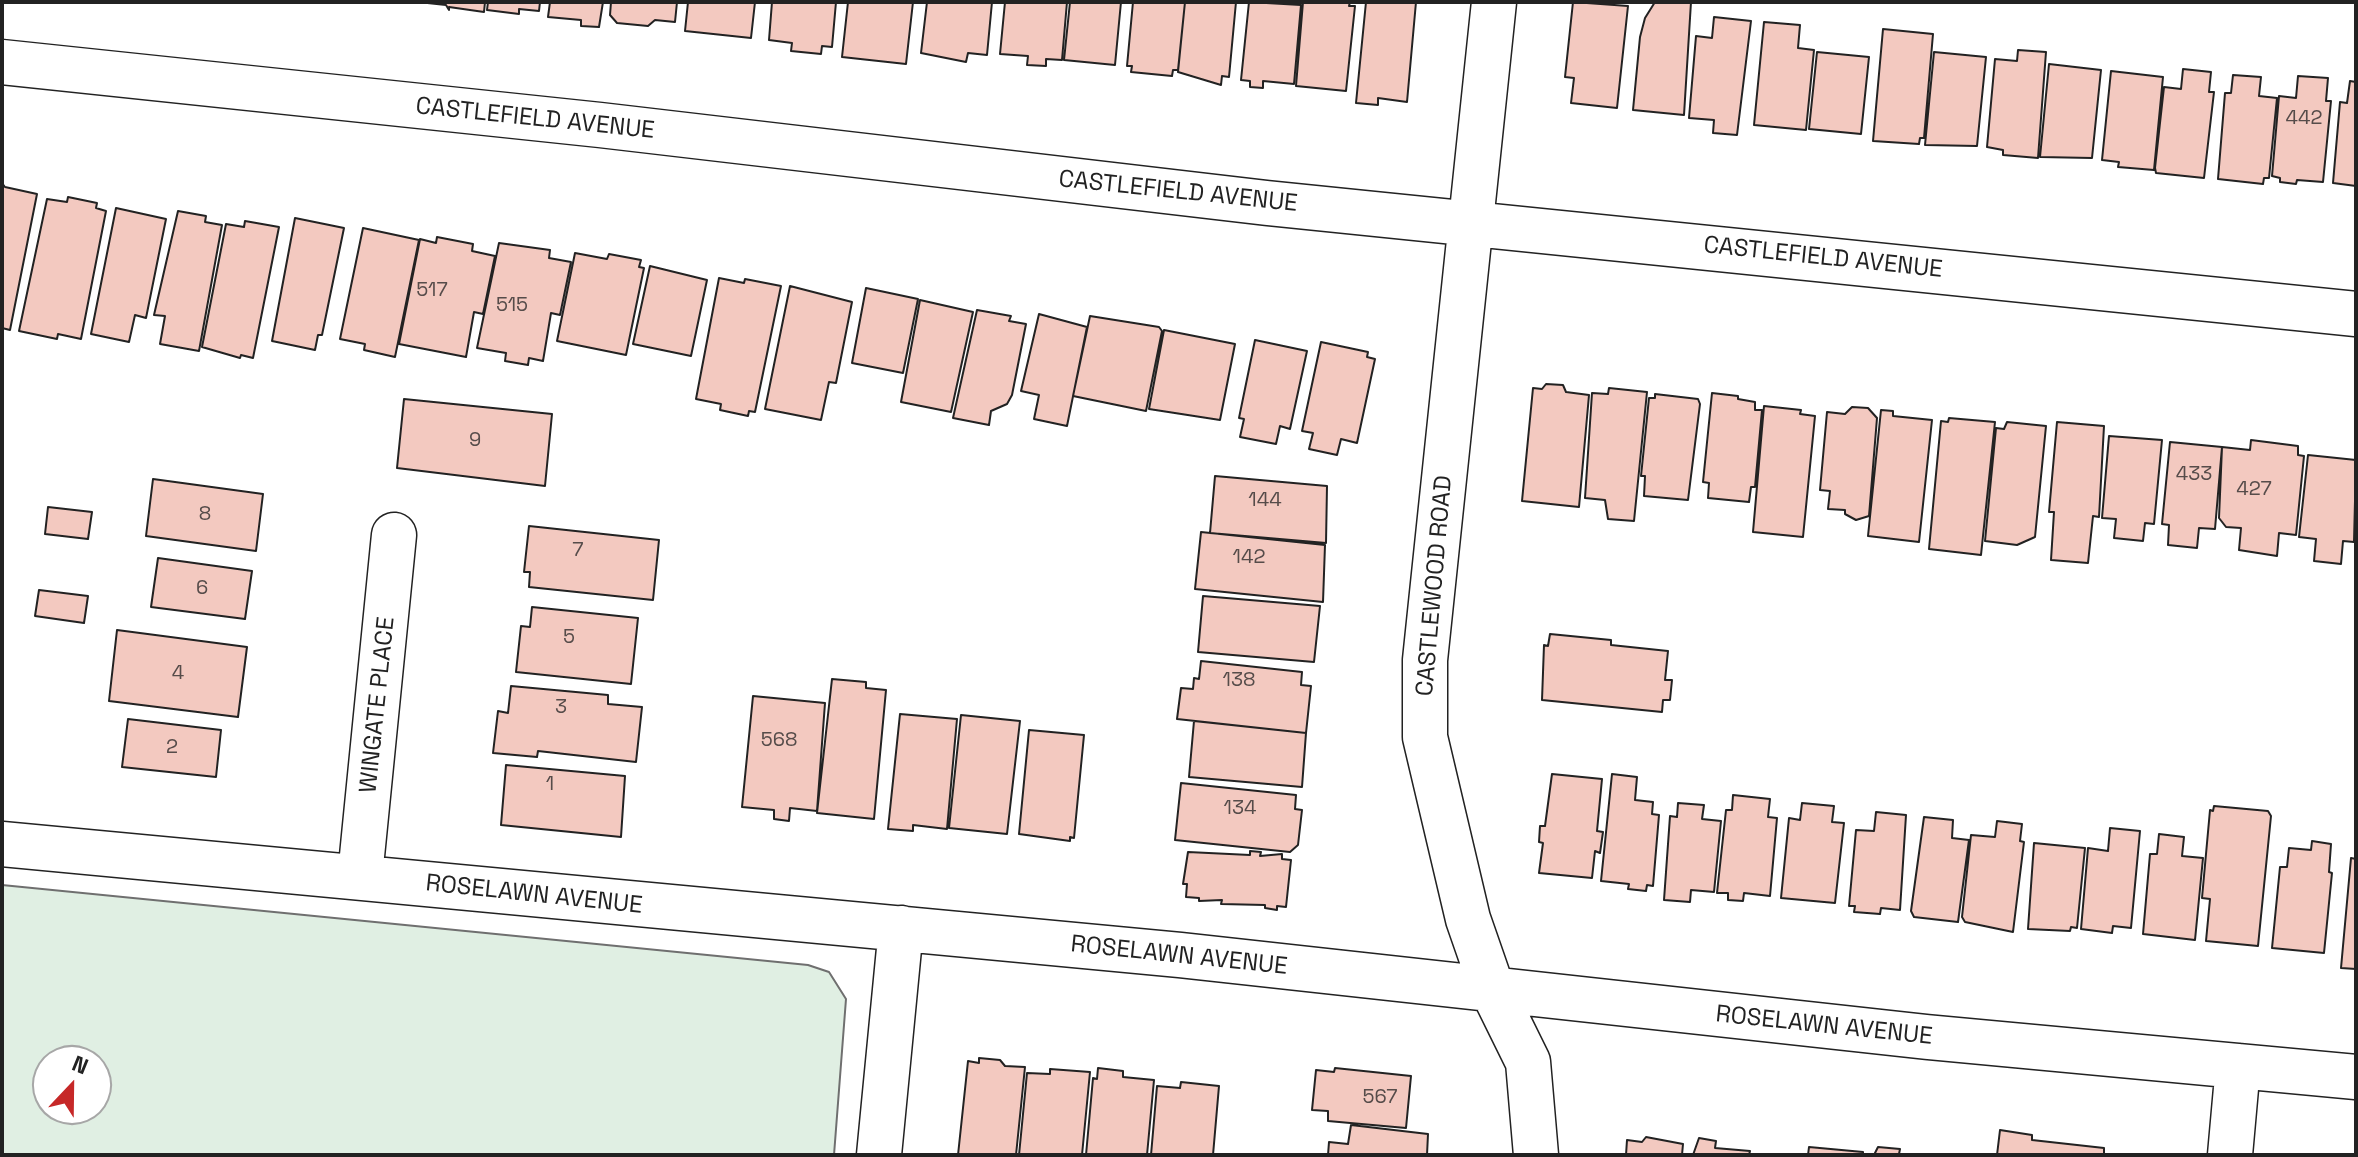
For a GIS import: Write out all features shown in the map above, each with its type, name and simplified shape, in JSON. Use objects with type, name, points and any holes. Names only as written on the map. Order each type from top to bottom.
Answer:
[{"type":"street","name":"CASTLEWOOD ROAD","points":[[1494,2],[1425,660],[1425,737],[1468,919],[1493,991],[1528,1062],[1536,1155]]},
{"type":"street","name":"CASTLEFIELD AVENUE","points":[[2,62],[600,125],[1267,203],[2356,314]]},
{"type":"street","name":"WINGATE PLACE","points":[[360,876],[394,535]]},
{"type":"street","name":"ROSELAWN AVENUE","points":[[2,844],[360,876],[580,901],[901,928],[2356,1077]]},
{"type":"street","points":[[879,1155],[901,928]]},
{"type":"street","points":[[2230,1155],[2238,1066]]},
{"type":"green space","points":[[2,885],[808,965],[829,972],[846,999],[834,1155],[2,1155]]},
{"type":"building","points":[[418,2],[485,2],[484,12],[449,7],[449,10],[446,5]]},
{"type":"building","points":[[488,2],[540,2],[539,11],[519,9],[519,14],[487,10]]},
{"type":"building","points":[[550,2],[603,2],[599,27],[581,26],[581,20],[548,17]]},
{"type":"building","points":[[611,2],[677,2],[675,22],[655,20],[648,26],[617,23],[610,15]]},
{"type":"building","points":[[688,2],[755,2],[751,38],[685,31]]},
{"type":"building","points":[[772,2],[836,2],[832,47],[822,46],[821,54],[791,51],[792,43],[769,40]]},
{"type":"building","points":[[848,2],[913,2],[906,64],[842,57]]},
{"type":"building","points":[[927,2],[992,2],[987,55],[968,53],[966,62],[921,53]]},
{"type":"building","points":[[1005,2],[1067,2],[1062,60],[1046,59],[1046,66],[1027,65],[1028,56],[1000,54]]},
{"type":"building","points":[[1070,2],[1121,2],[1115,65],[1064,60]]},
{"type":"building","points":[[1133,2],[1185,2],[1178,70],[1173,70],[1172,76],[1131,72],[1132,66],[1127,66]]},
{"type":"building","points":[[1185,2],[1236,2],[1229,77],[1222,76],[1221,85],[1178,72]]},
{"type":"building","points":[[1249,2],[1301,5],[1294,84],[1263,81],[1263,88],[1250,87],[1250,81],[1241,80]]},
{"type":"building","points":[[1303,2],[1350,2],[1349,6],[1355,6],[1346,91],[1296,86]]},
{"type":"building","points":[[1366,2],[1416,2],[1407,102],[1378,98],[1378,105],[1356,103]]},
{"type":"building","points":[[1573,2],[1628,6],[1617,108],[1571,103],[1574,78],[1565,77]]},
{"type":"building","points":[[1655,2],[1691,2],[1684,115],[1633,110],[1640,37],[1645,18]]},
{"type":"building","points":[[1714,17],[1751,21],[1737,135],[1713,133],[1714,120],[1689,118],[1696,36],[1712,38]]},
{"type":"building","points":[[1764,22],[1800,25],[1798,48],[1814,50],[1806,130],[1754,125]]},
{"type":"building","points":[[1883,29],[1933,34],[1924,138],[1920,138],[1919,144],[1873,141]]},
{"type":"building","points":[[2018,50],[2046,52],[2038,158],[2003,155],[2003,150],[1987,147],[1995,59],[2017,61]]},
{"type":"building","points":[[1817,52],[1869,57],[1861,134],[1809,129]]},
{"type":"building","points":[[1934,52],[1986,57],[1977,146],[1925,145]]},
{"type":"building","points":[[2049,64],[2101,70],[2092,158],[2040,157]]},
{"type":"building","points":[[2183,69],[2211,72],[2209,92],[2214,92],[2204,178],[2156,173],[2155,168],[2164,87],[2181,89]]},
{"type":"building","points":[[2111,71],[2163,77],[2154,170],[2118,167],[2119,162],[2102,160]]},
{"type":"building","points":[[2233,75],[2261,77],[2259,96],[2277,98],[2269,178],[2264,178],[2263,184],[2218,179],[2225,93],[2231,93]]},
{"type":"building","points":[[2298,76],[2328,78],[2326,101],[2331,101],[2323,182],[2297,180],[2296,184],[2280,182],[2280,178],[2272,176],[2279,96],[2296,98]]},
{"type":"building","points":[[2350,81],[2356,82],[2356,186],[2333,183],[2340,102],[2347,103]]},
{"type":"building","points":[[2,183],[5,187],[37,194],[10,330],[2,328]]},
{"type":"building","points":[[68,197],[97,203],[96,208],[106,211],[81,339],[58,334],[57,339],[19,331],[47,199],[67,202]]},
{"type":"building","points":[[116,208],[166,219],[146,318],[135,315],[129,342],[91,334]]},
{"type":"building","points":[[178,211],[206,216],[205,222],[222,225],[199,351],[160,344],[165,316],[154,315]]},
{"type":"building","points":[[295,218],[344,228],[322,335],[318,335],[315,350],[272,341]]},
{"type":"building","points":[[245,221],[279,227],[253,358],[241,355],[240,358],[202,347],[226,224],[244,227]]},
{"type":"building","points":[[363,228],[419,240],[395,357],[364,350],[365,344],[340,339]]},
{"type":"building","points":[[437,237],[473,244],[472,251],[495,256],[483,314],[474,312],[466,357],[399,344],[420,239],[436,243]]},
{"type":"building","points":[[499,243],[550,250],[549,258],[571,262],[560,315],[551,313],[543,361],[529,358],[528,365],[505,361],[506,353],[477,348]]},
{"type":"building","points":[[575,253],[607,259],[609,254],[641,260],[639,267],[644,268],[626,355],[557,341]]},
{"type":"building","points":[[650,266],[707,280],[691,356],[633,344]]},
{"type":"building","points":[[719,278],[781,286],[755,412],[749,411],[748,416],[720,410],[721,404],[696,399]]},
{"type":"building","points":[[790,286],[852,302],[836,383],[829,382],[821,420],[765,409]]},
{"type":"building","points":[[866,288],[918,299],[903,373],[852,363]]},
{"type":"building","points":[[920,300],[973,312],[951,412],[901,402]]},
{"type":"building","points":[[977,310],[1011,316],[1009,321],[1026,324],[1012,395],[1007,404],[991,411],[989,425],[953,418]]},
{"type":"building","points":[[1039,314],[1087,327],[1067,426],[1034,419],[1039,395],[1021,391]]},
{"type":"building","points":[[1090,316],[1159,327],[1162,331],[1146,411],[1073,396]]},
{"type":"building","points":[[1164,330],[1235,344],[1220,420],[1149,409]]},
{"type":"building","points":[[1255,340],[1307,351],[1290,429],[1280,426],[1276,444],[1240,437],[1244,419],[1239,418]]},
{"type":"building","points":[[1321,342],[1368,352],[1367,357],[1375,359],[1357,443],[1341,439],[1337,455],[1309,449],[1313,433],[1302,431]]},
{"type":"building","points":[[1546,384],[1563,385],[1566,392],[1589,395],[1579,507],[1522,501],[1533,388],[1542,389]]},
{"type":"building","points":[[1609,388],[1647,392],[1634,521],[1608,519],[1605,500],[1585,498],[1592,393],[1608,394]]},
{"type":"building","points":[[1712,393],[1738,396],[1738,399],[1755,402],[1755,410],[1762,410],[1755,487],[1751,487],[1749,502],[1708,498],[1709,483],[1703,482]]},
{"type":"building","points":[[1655,394],[1698,399],[1700,404],[1688,500],[1644,496],[1645,476],[1641,476],[1649,398],[1655,398]]},
{"type":"building","points":[[404,399],[552,414],[545,486],[397,468]]},
{"type":"building","points":[[1764,406],[1801,410],[1800,414],[1815,416],[1803,537],[1753,532]]},
{"type":"building","points":[[1852,407],[1868,408],[1877,418],[1869,516],[1856,520],[1845,514],[1845,510],[1828,509],[1830,491],[1820,490],[1827,412],[1845,414]]},
{"type":"building","points":[[1881,410],[1893,411],[1893,416],[1932,420],[1919,542],[1868,536]]},
{"type":"building","points":[[1949,418],[1995,422],[1981,555],[1929,549],[1941,421],[1948,422]]},
{"type":"building","points":[[2007,422],[2046,426],[2035,537],[2017,545],[1985,541],[1996,428],[2004,429]]},
{"type":"building","points":[[2057,422],[2104,426],[2099,517],[2093,516],[2088,563],[2051,560],[2054,512],[2049,512]]},
{"type":"building","points":[[2109,436],[2162,440],[2154,524],[2145,523],[2143,541],[2114,538],[2116,519],[2102,518]]},
{"type":"building","points":[[2251,440],[2298,446],[2298,455],[2304,456],[2296,535],[2279,533],[2277,556],[2239,550],[2241,528],[2226,527],[2219,518],[2222,447],[2250,450]]},
{"type":"building","points":[[2170,442],[2222,447],[2215,529],[2199,528],[2197,548],[2168,545],[2169,525],[2162,524]]},
{"type":"building","points":[[2308,455],[2356,460],[2354,542],[2343,541],[2341,564],[2314,561],[2316,539],[2299,537]]},
{"type":"building","points":[[1215,476],[1327,486],[1326,543],[1210,533]]},
{"type":"building","points":[[153,479],[263,494],[256,551],[146,536]]},
{"type":"building","points":[[48,507],[92,512],[88,539],[45,534]]},
{"type":"building","points":[[529,526],[659,540],[653,600],[529,587],[530,572],[524,572]]},
{"type":"building","points":[[1201,532],[1325,545],[1323,602],[1195,589]]},
{"type":"building","points":[[158,558],[252,571],[245,619],[151,607]]},
{"type":"building","points":[[39,590],[88,596],[84,623],[35,616]]},
{"type":"building","points":[[1203,596],[1320,606],[1314,662],[1198,652]]},
{"type":"building","points":[[532,607],[638,618],[631,684],[516,672],[521,626],[530,627]]},
{"type":"building","points":[[117,630],[247,647],[238,717],[109,701]]},
{"type":"building","points":[[1550,634],[1611,640],[1611,645],[1668,651],[1665,680],[1672,680],[1670,700],[1663,700],[1662,712],[1542,700],[1544,645],[1548,646]]},
{"type":"building","points":[[1201,661],[1302,672],[1301,685],[1311,686],[1306,733],[1177,719],[1181,688],[1193,689],[1194,678],[1199,679]]},
{"type":"building","points":[[832,679],[866,682],[866,688],[886,690],[874,819],[817,813]]},
{"type":"building","points":[[511,686],[608,695],[608,704],[642,707],[636,762],[538,751],[537,757],[493,753],[498,711],[508,713]]},
{"type":"building","points":[[753,696],[825,703],[817,811],[790,808],[789,821],[774,819],[774,810],[742,807]]},
{"type":"building","points":[[900,714],[957,719],[947,829],[913,825],[913,831],[888,829]]},
{"type":"building","points":[[961,715],[1020,721],[1007,834],[949,828]]},
{"type":"building","points":[[128,719],[221,730],[216,777],[122,767]]},
{"type":"building","points":[[1194,721],[1306,733],[1302,787],[1189,777]]},
{"type":"building","points":[[1029,730],[1084,735],[1074,838],[1070,837],[1070,841],[1019,834]]},
{"type":"building","points":[[506,765],[625,776],[621,837],[501,825]]},
{"type":"building","points":[[1552,774],[1602,779],[1597,831],[1603,832],[1600,853],[1595,851],[1592,878],[1539,873],[1543,843],[1539,842],[1540,826],[1545,826]]},
{"type":"building","points":[[1612,774],[1637,777],[1635,800],[1653,802],[1652,814],[1659,815],[1653,886],[1647,885],[1646,891],[1628,889],[1629,884],[1601,881]]},
{"type":"building","points":[[1181,783],[1296,795],[1295,809],[1302,810],[1298,845],[1290,852],[1175,840]]},
{"type":"building","points":[[1733,795],[1770,799],[1768,817],[1777,818],[1770,896],[1744,893],[1743,901],[1728,900],[1728,893],[1717,893],[1726,810],[1732,810]]},
{"type":"building","points":[[1678,803],[1704,805],[1702,819],[1721,821],[1714,892],[1691,890],[1690,902],[1664,900],[1670,816],[1677,817]]},
{"type":"building","points":[[1802,803],[1834,806],[1832,822],[1844,823],[1835,903],[1781,898],[1789,818],[1800,820]]},
{"type":"building","points":[[2214,806],[2268,811],[2271,816],[2258,946],[2206,941],[2210,899],[2202,898],[2210,810],[2213,811]]},
{"type":"building","points":[[1876,812],[1906,815],[1900,910],[1881,908],[1880,914],[1854,912],[1855,906],[1849,906],[1856,830],[1874,831]]},
{"type":"building","points":[[1924,817],[1953,820],[1952,838],[1969,840],[1958,922],[1914,917],[1911,911]]},
{"type":"building","points":[[1997,821],[2022,824],[2020,841],[2024,842],[2013,932],[1965,922],[1962,917],[1971,835],[1995,837]]},
{"type":"building","points":[[2110,828],[2140,831],[2131,928],[2113,926],[2112,933],[2081,929],[2088,848],[2108,851]]},
{"type":"building","points":[[2159,834],[2184,837],[2182,856],[2203,858],[2195,940],[2143,934],[2150,854],[2157,854]]},
{"type":"building","points":[[2312,841],[2331,844],[2329,872],[2332,873],[2324,953],[2272,948],[2280,867],[2287,867],[2289,848],[2311,850]]},
{"type":"building","points":[[2034,843],[2085,848],[2077,928],[2071,927],[2070,931],[2028,929]]},
{"type":"building","points":[[1250,851],[1261,852],[1260,856],[1282,854],[1282,859],[1291,860],[1286,907],[1277,906],[1277,910],[1265,908],[1265,905],[1221,904],[1222,900],[1199,901],[1199,898],[1186,897],[1187,884],[1183,884],[1188,852],[1250,855]]},
{"type":"building","points":[[2351,858],[2356,859],[2356,969],[2341,968]]},
{"type":"building","points":[[979,1058],[1000,1060],[1005,1066],[1025,1067],[1016,1155],[958,1155],[968,1061],[979,1063]]},
{"type":"building","points":[[1098,1068],[1123,1071],[1123,1077],[1154,1080],[1147,1155],[1086,1155],[1093,1078],[1097,1079]]},
{"type":"building","points":[[1335,1068],[1411,1076],[1406,1128],[1328,1121],[1328,1111],[1312,1110],[1316,1070],[1334,1072]]},
{"type":"building","points":[[1050,1069],[1090,1072],[1082,1155],[1019,1155],[1027,1073],[1050,1074]]},
{"type":"building","points":[[1181,1082],[1219,1086],[1213,1155],[1151,1155],[1157,1086],[1180,1088]]},
{"type":"building","points":[[1351,1125],[1428,1134],[1427,1155],[1328,1155],[1329,1142],[1348,1144]]},
{"type":"building","points":[[2000,1130],[2032,1135],[2032,1140],[2104,1148],[2104,1154],[2111,1155],[1997,1155]]},
{"type":"building","points":[[1646,1137],[1683,1144],[1682,1155],[1626,1155],[1627,1140],[1642,1142]]},
{"type":"building","points":[[1699,1138],[1716,1141],[1715,1148],[1750,1151],[1749,1155],[1693,1155]]},
{"type":"building","points":[[1809,1147],[1863,1152],[1863,1155],[1808,1155]]},
{"type":"building","points":[[1878,1147],[1900,1149],[1899,1154],[1905,1155],[1874,1155]]}]
